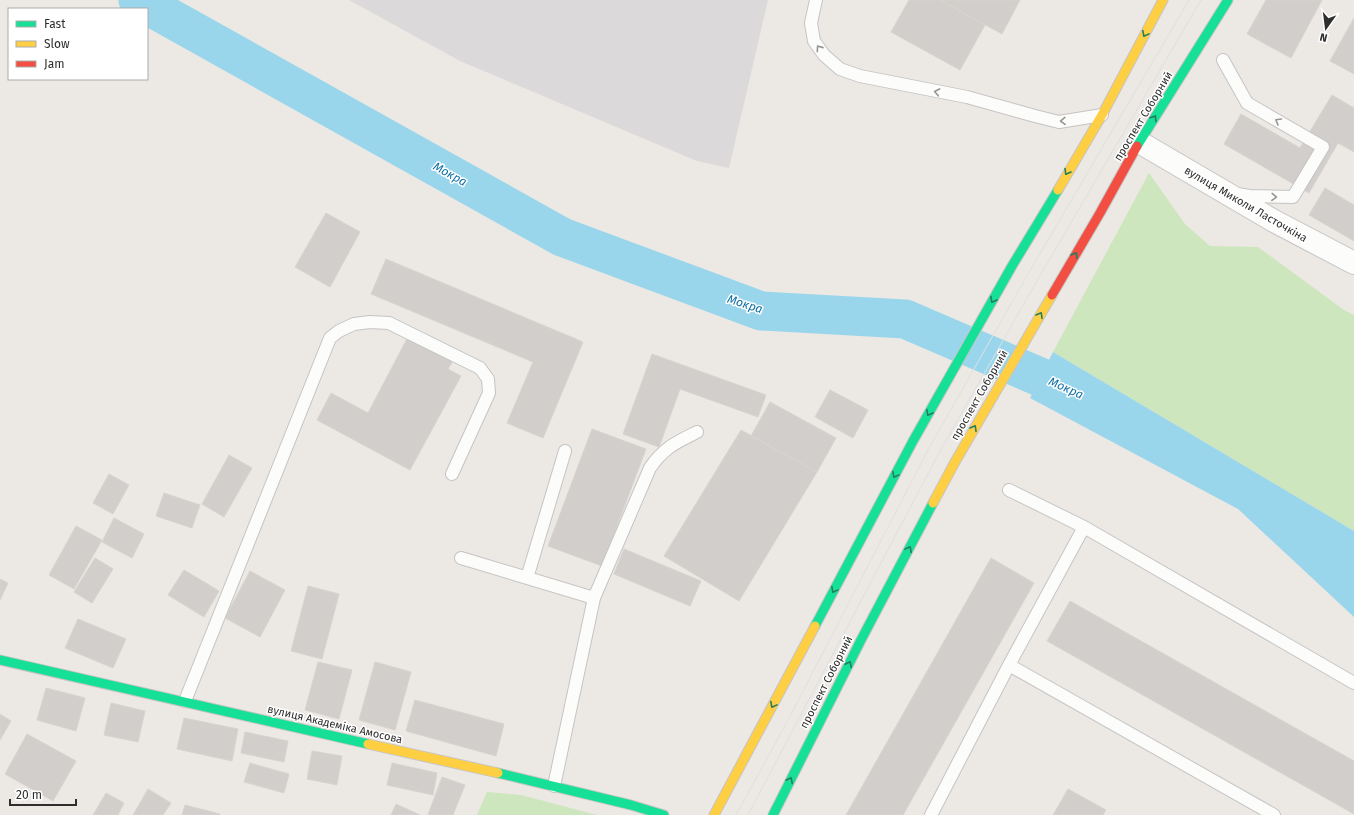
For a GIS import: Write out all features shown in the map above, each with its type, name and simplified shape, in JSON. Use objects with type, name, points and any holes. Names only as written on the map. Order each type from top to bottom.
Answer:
[{"type":"main road","points":[[714,815],[913,441],[1012,266],[1102,115],[1163,0]]},
{"type":"main road","name":"проспект Соборний","points":[[773,815],[861,640],[954,462],[1100,214],[1139,142],[1228,0]]},
{"type":"main road","name":"вулиця Академіка Амосова","points":[[0,660],[554,786],[631,805],[664,815]]},
{"type":"street","name":"вулиця Миколи Ласточкіна","points":[[1139,142],[1274,221],[1354,263]]},
{"type":"lane","points":[[816,0],[811,23],[814,41],[824,55],[840,69],[860,76],[966,98],[1059,122],[1102,115]]},
{"type":"lane","points":[[1222,60],[1247,103],[1324,147],[1293,197],[1250,196],[1222,191]]},
{"type":"lane","points":[[185,701],[330,338],[339,330],[354,324],[370,322],[389,323],[480,368],[488,379],[489,393],[452,474]]},
{"type":"lane","points":[[554,786],[594,598],[650,468],[658,456],[669,448],[698,432]]},
{"type":"lane","points":[[527,578],[566,451]]},
{"type":"lane","points":[[1009,490],[1084,526],[1354,683]]},
{"type":"lane","points":[[931,815],[1009,665],[1084,526]]},
{"type":"lane","points":[[461,558],[594,598]]},
{"type":"lane","points":[[1009,665],[1274,815]]},
{"type":"shaded area","points":[[349,0],[768,0],[729,168],[697,161],[460,61]]},
{"type":"green space","points":[[1149,173],[1185,224],[1210,246],[1258,247],[1344,310],[1354,315],[1354,531],[1053,352]]},
{"type":"green space","points":[[487,792],[521,795],[597,815],[477,815]]},
{"type":"water","points":[[1053,352],[1354,531],[1354,617],[1238,509],[1030,398]]},
{"type":"building","points":[[909,0],[940,0],[985,25],[960,70],[891,32]]},
{"type":"building","points":[[940,0],[1020,0],[1002,34]]},
{"type":"building","points":[[1266,0],[1322,0],[1291,58],[1247,34]]},
{"type":"building","points":[[1354,18],[1354,74],[1330,61]]},
{"type":"building","points":[[1332,95],[1354,108],[1354,152],[1338,143],[1309,193],[1224,144],[1241,114],[1300,148]]},
{"type":"building","points":[[1325,188],[1354,205],[1354,241],[1309,215]]},
{"type":"building","points":[[326,213],[360,232],[330,287],[295,267]]},
{"type":"building","points":[[386,259],[583,342],[543,438],[507,423],[533,362],[371,294]]},
{"type":"building","points":[[409,335],[454,359],[448,369],[461,376],[410,470],[317,420],[331,393],[368,413]]},
{"type":"building","points":[[652,354],[766,395],[758,417],[680,389],[659,447],[623,434]]},
{"type":"building","points":[[830,390],[868,410],[853,438],[815,417]]},
{"type":"building","points":[[770,402],[836,438],[817,472],[751,436]]},
{"type":"building","points":[[592,429],[646,449],[602,566],[548,546]]},
{"type":"building","points":[[741,430],[817,472],[739,601],[664,556]]},
{"type":"building","points":[[229,455],[252,468],[224,517],[202,504]]},
{"type":"building","points":[[109,474],[129,485],[113,514],[93,503]]},
{"type":"building","points":[[164,493],[200,505],[192,528],[156,516]]},
{"type":"building","points":[[114,518],[144,534],[132,558],[102,542]]},
{"type":"building","points":[[76,526],[102,540],[74,589],[49,575]]},
{"type":"building","points":[[624,549],[701,581],[690,606],[614,574]]},
{"type":"building","points":[[95,558],[113,569],[92,603],[74,592]]},
{"type":"building","points":[[991,558],[1034,583],[903,815],[846,815]]},
{"type":"building","points":[[184,570],[219,591],[204,617],[168,595]]},
{"type":"building","points":[[250,571],[285,590],[260,637],[225,618]]},
{"type":"building","points":[[0,579],[8,583],[0,600]]},
{"type":"building","points":[[308,586],[339,594],[322,659],[291,651]]},
{"type":"building","points":[[1070,601],[1354,761],[1354,814],[1047,641]]},
{"type":"building","points":[[78,619],[126,639],[113,668],[65,648]]},
{"type":"building","points":[[318,662],[352,670],[339,719],[305,710]]},
{"type":"building","points":[[375,662],[411,672],[395,730],[359,720]]},
{"type":"building","points":[[46,688],[85,698],[76,731],[37,720]]},
{"type":"building","points":[[415,700],[504,724],[496,756],[406,731]]},
{"type":"building","points":[[111,703],[145,711],[138,742],[104,735]]},
{"type":"building","points":[[0,714],[11,721],[0,740]]},
{"type":"building","points":[[184,718],[238,729],[232,761],[177,749]]},
{"type":"building","points":[[245,732],[288,741],[284,762],[241,753]]},
{"type":"building","points":[[27,734],[76,761],[53,801],[5,774]]},
{"type":"building","points":[[312,751],[342,756],[337,785],[307,779]]},
{"type":"building","points":[[250,763],[289,774],[284,793],[244,782]]},
{"type":"building","points":[[392,763],[437,773],[433,795],[387,785]]},
{"type":"building","points":[[442,777],[465,785],[453,815],[428,815]]},
{"type":"building","points":[[148,789],[171,803],[163,815],[133,815]]},
{"type":"building","points":[[1068,789],[1106,810],[1103,815],[1053,815]]},
{"type":"building","points":[[106,793],[124,803],[118,815],[93,815]]},
{"type":"building","points":[[396,804],[420,815],[391,815]]},
{"type":"building","points":[[185,805],[220,814],[220,815],[182,815]]},
{"type":"waterway","name":"Мокра","points":[[138,0],[562,237],[761,311],[905,319],[1089,398]]},
{"type":"tram line","points":[[736,815],[786,724],[929,448],[1028,274],[1189,0]]},
{"type":"tram line","points":[[748,815],[939,453],[1038,279],[1201,0]]},
{"type":"traffic: fast","points":[[1137,146],[1228,0]]},
{"type":"traffic: fast","points":[[815,626],[913,441],[1012,266],[1058,190]]},
{"type":"traffic: fast","points":[[773,815],[861,640],[933,503]]},
{"type":"traffic: fast","points":[[0,660],[368,744]]},
{"type":"traffic: fast","points":[[498,773],[631,805],[664,815]]},
{"type":"traffic: slow","points":[[1058,190],[1102,115],[1163,0]]},
{"type":"traffic: slow","points":[[933,503],[955,462],[1052,295]]},
{"type":"traffic: slow","points":[[714,815],[815,626]]},
{"type":"traffic: slow","points":[[368,744],[498,773]]},
{"type":"traffic: jam","points":[[1052,295],[1137,146]]}]
